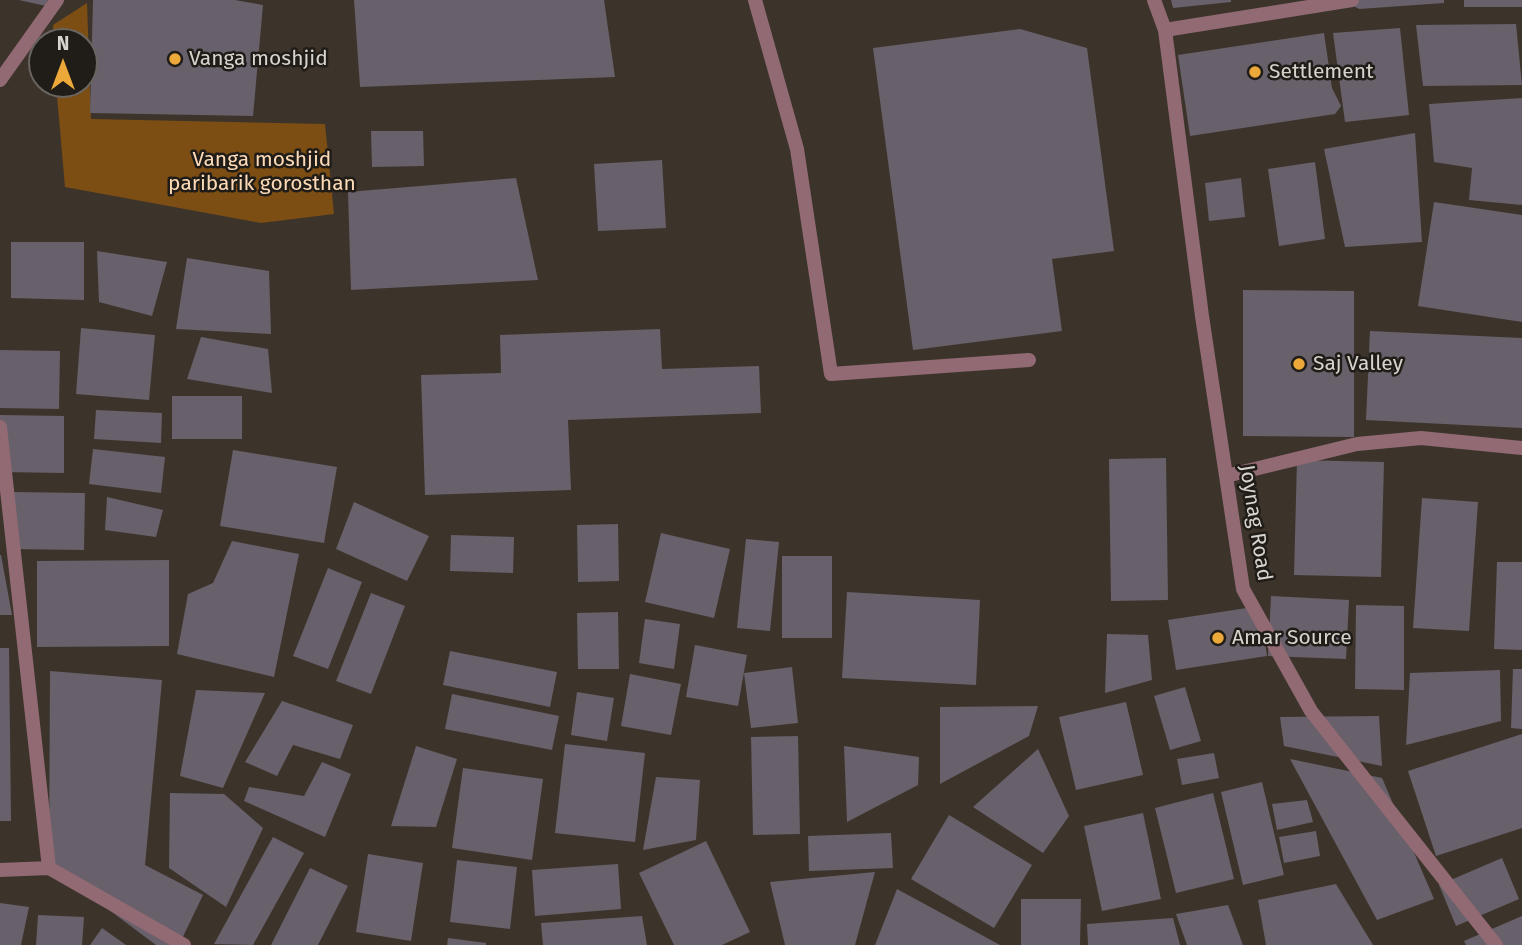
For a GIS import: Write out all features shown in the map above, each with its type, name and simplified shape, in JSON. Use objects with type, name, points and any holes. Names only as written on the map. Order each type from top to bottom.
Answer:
[{"type":"street","points":[[0,80],[57,0]]},
{"type":"street","points":[[755,0],[797,149],[831,374],[1029,360]]},
{"type":"street","name":"Joynag Road","points":[[1154,0],[1165,30],[1202,316],[1243,589],[1311,711],[1496,945]]},
{"type":"street","points":[[1165,30],[1352,0]]},
{"type":"street","points":[[0,427],[49,868]]},
{"type":"street","points":[[1226,476],[1370,443],[1421,439],[1522,448]]},
{"type":"street","points":[[0,870],[49,868],[184,945]]},
{"type":"green space","name":"Vanga moshjid paribarik gorosthan","points":[[87,3],[88,28],[53,28],[53,25]]},
{"type":"green space","name":"Vanga moshjid paribarik gorosthan","points":[[57,98],[90,98],[91,119],[325,124],[334,214],[261,223],[65,187]]},
{"type":"building","points":[[19,0],[48,0],[46,6]]},
{"type":"building","name":"Vanga moshjid","points":[[93,0],[235,0],[263,5],[253,116],[90,113],[90,98],[98,98],[98,28],[92,28]]},
{"type":"building","points":[[354,0],[604,0],[615,77],[360,87]]},
{"type":"building","points":[[1171,0],[1231,0],[1231,2],[1173,8]]},
{"type":"building","points":[[1343,0],[1444,0],[1444,3],[1359,9]]},
{"type":"building","points":[[1464,0],[1522,0],[1522,7],[1464,7]]},
{"type":"building","points":[[1516,24],[1522,85],[1423,86],[1416,25]]},
{"type":"building","points":[[1400,28],[1409,115],[1345,122],[1333,33]]},
{"type":"building","points":[[1020,29],[1087,48],[1114,251],[1052,259],[1062,331],[913,350],[873,48]]},
{"type":"building","name":"Settlement","points":[[1324,33],[1332,88],[1341,106],[1335,114],[1190,136],[1178,55]]},
{"type":"building","points":[[1522,98],[1522,205],[1469,200],[1472,168],[1434,162],[1429,104]]},
{"type":"building","points":[[371,131],[423,131],[424,166],[372,167]]},
{"type":"building","points":[[1415,133],[1422,242],[1345,247],[1324,149]]},
{"type":"building","points":[[662,160],[666,228],[598,231],[594,164]]},
{"type":"building","points":[[1315,162],[1325,239],[1279,246],[1268,169]]},
{"type":"building","points":[[516,178],[538,280],[351,290],[348,192]]},
{"type":"building","points":[[1241,178],[1245,217],[1209,221],[1205,183]]},
{"type":"building","points":[[1434,202],[1522,215],[1522,322],[1418,306]]},
{"type":"building","points":[[11,242],[84,242],[84,300],[11,298]]},
{"type":"building","points":[[97,251],[167,262],[152,316],[99,302]]},
{"type":"building","points":[[187,258],[269,271],[271,334],[176,329]]},
{"type":"building","name":"Saj Valley","points":[[1243,290],[1354,291],[1354,437],[1243,436]]},
{"type":"building","points":[[81,328],[155,335],[149,400],[76,394]]},
{"type":"building","points":[[660,329],[662,369],[759,366],[761,413],[568,420],[571,490],[425,495],[421,375],[501,373],[500,335]]},
{"type":"building","points":[[1370,331],[1522,338],[1522,428],[1366,420]]},
{"type":"building","points":[[201,337],[268,349],[272,393],[187,379]]},
{"type":"building","points":[[0,350],[60,351],[59,409],[0,408]]},
{"type":"building","points":[[172,396],[242,396],[242,439],[172,439]]},
{"type":"building","points":[[96,410],[162,413],[161,443],[94,439]]},
{"type":"building","points":[[0,415],[64,416],[64,473],[0,472]]},
{"type":"building","points":[[93,449],[165,457],[161,493],[89,484]]},
{"type":"building","points":[[233,450],[337,467],[324,543],[220,526]]},
{"type":"building","points":[[1166,458],[1168,600],[1111,601],[1109,459]]},
{"type":"building","points":[[1297,460],[1384,462],[1381,577],[1294,575]]},
{"type":"building","points":[[12,492],[85,493],[84,550],[11,549]]},
{"type":"building","points":[[107,497],[163,510],[156,537],[105,530]]},
{"type":"building","points":[[1422,498],[1478,502],[1469,631],[1413,628]]},
{"type":"building","points":[[354,502],[429,536],[407,581],[336,549]]},
{"type":"building","points":[[618,524],[619,581],[578,582],[577,525]]},
{"type":"building","points":[[661,533],[730,549],[714,618],[645,602]]},
{"type":"building","points":[[451,535],[514,537],[513,573],[450,571]]},
{"type":"building","points":[[746,539],[779,542],[770,631],[737,628]]},
{"type":"building","points":[[232,541],[299,554],[274,677],[177,654],[188,594],[213,583]]},
{"type":"building","points":[[1,555],[12,615],[0,615]]},
{"type":"building","points":[[782,556],[832,556],[832,638],[782,638]]},
{"type":"building","points":[[169,560],[169,646],[37,647],[37,561]]},
{"type":"building","points":[[1497,562],[1522,562],[1522,650],[1494,649]]},
{"type":"building","points":[[328,568],[362,582],[328,669],[293,656]]},
{"type":"building","points":[[847,592],[980,600],[976,685],[842,678]]},
{"type":"building","points":[[371,593],[405,606],[371,694],[336,681]]},
{"type":"building","points":[[1271,596],[1349,600],[1346,659],[1268,656]]},
{"type":"building","points":[[1356,605],[1404,606],[1404,690],[1355,689]]},
{"type":"building","name":"Amar Source","points":[[1260,606],[1267,656],[1176,670],[1168,620]]},
{"type":"building","points":[[618,612],[619,669],[578,669],[577,613]]},
{"type":"building","points":[[645,619],[680,624],[674,669],[639,663]]},
{"type":"building","points":[[1107,634],[1148,635],[1152,680],[1105,693]]},
{"type":"building","points":[[695,645],[747,655],[738,706],[686,697]]},
{"type":"building","points":[[0,648],[9,648],[11,821],[0,821]]},
{"type":"building","points":[[450,651],[557,672],[550,707],[443,685]]},
{"type":"building","points":[[792,667],[798,723],[751,728],[744,673]]},
{"type":"building","points":[[1513,669],[1522,669],[1522,729],[1511,728]]},
{"type":"building","points":[[1500,670],[1501,721],[1406,745],[1410,673]]},
{"type":"building","points":[[50,671],[162,680],[145,865],[203,895],[179,945],[156,945],[49,865]]},
{"type":"building","points":[[630,674],[681,684],[671,735],[621,726]]},
{"type":"building","points":[[1185,687],[1201,741],[1170,750],[1154,696]]},
{"type":"building","points":[[196,690],[265,693],[223,788],[180,776]]},
{"type":"building","points":[[577,692],[614,698],[607,741],[571,735]]},
{"type":"building","points":[[452,694],[559,716],[552,750],[445,729]]},
{"type":"building","points":[[282,701],[353,725],[340,759],[293,745],[277,776],[245,762]]},
{"type":"building","points":[[1126,702],[1143,775],[1076,790],[1059,717]]},
{"type":"building","points":[[1038,706],[1029,736],[940,784],[940,707]]},
{"type":"building","points":[[1379,716],[1382,766],[1284,746],[1280,717]]},
{"type":"building","points":[[1522,734],[1522,828],[1436,856],[1408,771]]},
{"type":"building","points":[[798,736],[800,834],[753,835],[751,737]]},
{"type":"building","points":[[565,744],[645,753],[635,842],[555,833]]},
{"type":"building","points":[[416,746],[457,759],[436,827],[391,826]]},
{"type":"building","points":[[844,746],[919,757],[918,785],[847,822]]},
{"type":"building","points":[[1038,749],[1069,816],[1043,853],[973,807]]},
{"type":"building","points":[[1214,753],[1219,778],[1182,785],[1177,759]]},
{"type":"building","points":[[1290,759],[1382,778],[1434,899],[1377,920]]},
{"type":"building","points":[[322,762],[351,774],[325,837],[244,801],[249,787],[304,796]]},
{"type":"building","points":[[463,768],[543,779],[532,860],[452,848]]},
{"type":"building","points":[[656,777],[700,780],[696,840],[643,850]]},
{"type":"building","points":[[1262,782],[1284,875],[1243,885],[1221,792]]},
{"type":"building","points":[[170,793],[224,794],[263,828],[226,907],[169,868]]},
{"type":"building","points":[[1213,793],[1234,879],[1176,893],[1155,808]]},
{"type":"building","points":[[1307,800],[1313,822],[1277,830],[1272,804]]},
{"type":"building","points":[[1143,813],[1161,899],[1102,911],[1084,826]]},
{"type":"building","points":[[949,815],[1032,865],[994,928],[911,879]]},
{"type":"building","points":[[1316,831],[1320,856],[1284,863],[1279,837]]},
{"type":"building","points":[[891,833],[893,868],[809,871],[808,836]]},
{"type":"building","points":[[273,837],[304,853],[253,945],[214,944]]},
{"type":"building","points":[[706,841],[750,932],[722,945],[674,945],[639,873]]},
{"type":"building","points":[[368,854],[423,863],[411,941],[356,932]]},
{"type":"building","points":[[1502,858],[1519,899],[1456,926],[1439,885]]},
{"type":"building","points":[[457,860],[517,867],[510,929],[450,922]]},
{"type":"building","points":[[618,864],[621,909],[535,916],[532,870]]},
{"type":"building","points":[[310,868],[348,886],[318,945],[271,945]]},
{"type":"building","points":[[875,872],[855,945],[785,945],[770,882]]},
{"type":"building","points":[[1336,884],[1373,945],[1266,945],[1258,900]]},
{"type":"building","points":[[897,889],[1000,945],[875,945]]},
{"type":"building","points":[[1021,899],[1081,899],[1080,945],[1021,945]]},
{"type":"building","points":[[0,903],[29,907],[21,945],[0,945]]},
{"type":"building","points":[[1228,905],[1243,945],[1187,945],[1176,914]]},
{"type":"building","points":[[38,915],[84,917],[82,945],[36,945]]},
{"type":"building","points":[[642,916],[647,945],[543,945],[541,923]]},
{"type":"building","points":[[1522,916],[1522,945],[1466,945],[1464,941]]},
{"type":"building","points":[[1173,918],[1180,945],[1088,945],[1087,924]]},
{"type":"building","points":[[102,928],[126,945],[90,945]]},
{"type":"building","points":[[448,938],[486,943],[486,945],[447,945]]},
{"type":"place","name":"Vanga moshjid","points":[[175,59]]},
{"type":"place","name":"Settlement","points":[[1255,72]]},
{"type":"place","name":"Saj Valley","points":[[1299,364]]},
{"type":"place","name":"Amar Source","points":[[1218,638]]}]
